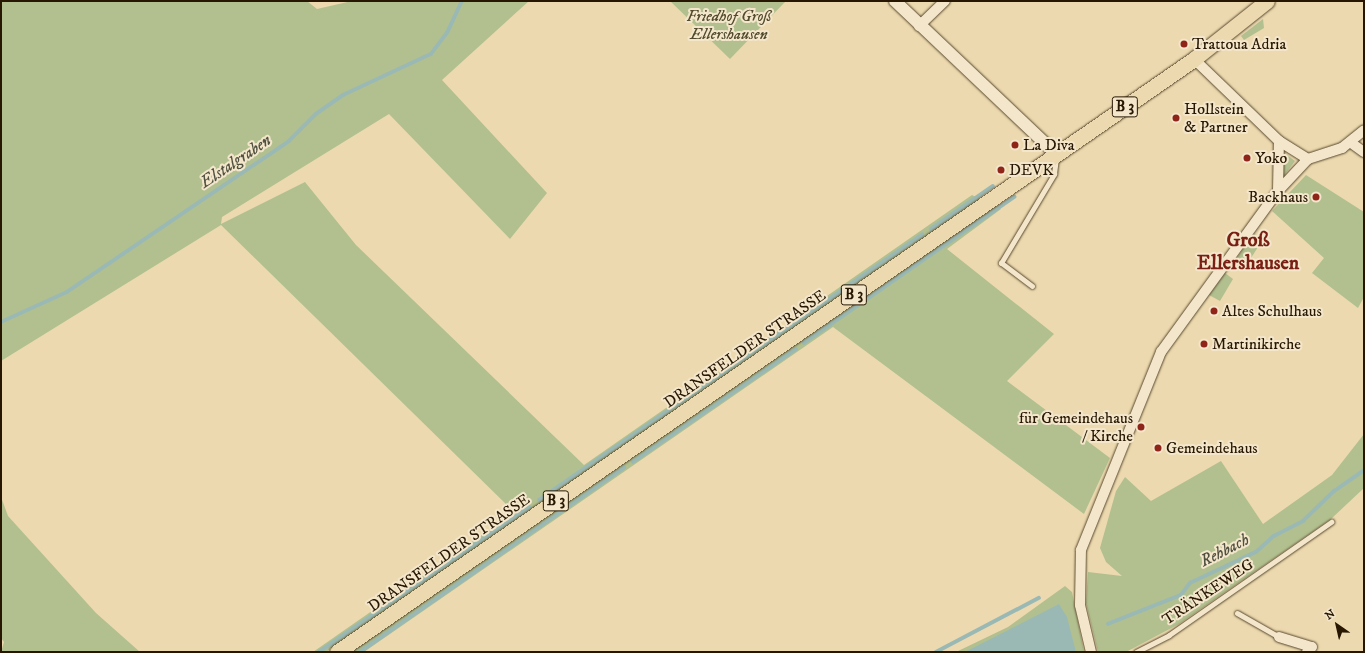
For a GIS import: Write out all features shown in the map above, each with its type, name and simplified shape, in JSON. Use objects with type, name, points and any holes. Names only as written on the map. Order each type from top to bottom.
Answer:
[{"type":"main road","name":"DRANSFELDER STRASSE","points":[[337,652],[1194,60],[1267,1]]},
{"type":"street","points":[[895,1],[1057,154]]},
{"type":"street","points":[[920,26],[945,1]]},
{"type":"street","points":[[1194,60],[1279,142],[1308,159]]},
{"type":"street","points":[[1091,652],[1080,610],[1078,570],[1081,550],[1162,352],[1278,191],[1308,159],[1350,142],[1364,130]]},
{"type":"street","points":[[1278,191],[1279,142]]},
{"type":"street","points":[[1350,142],[1364,152]]},
{"type":"street","points":[[1279,637],[1312,647],[1308,652]]},
{"type":"lane","points":[[1032,286],[1001,263],[1054,174],[1057,154]]},
{"type":"lane","name":"TRÄNKEWEG","points":[[1136,652],[1175,631],[1331,522]]},
{"type":"lane","points":[[1237,613],[1279,637]]},
{"type":"green space","points":[[1,1],[307,1],[317,9],[352,1],[529,1],[442,80],[547,193],[510,239],[389,114],[222,217],[221,224],[305,182],[356,245],[584,465],[972,195],[980,199],[326,652],[313,652],[514,512],[221,225],[1,361]]},
{"type":"green space","name":"Friedhof Groß Ellershausen","points":[[670,1],[786,1],[730,59]]},
{"type":"green space","points":[[1263,19],[1264,28],[1244,40],[1241,36]]},
{"type":"green space","points":[[1286,154],[1295,161],[1283,177],[1284,155]]},
{"type":"green space","points":[[1306,175],[1364,212],[1364,297],[1358,308],[1312,273],[1324,258],[1272,211]]},
{"type":"green space","points":[[995,205],[1001,209],[947,249],[1054,334],[1007,381],[1110,458],[1084,514],[833,327],[364,652],[350,652]]},
{"type":"green space","points":[[1255,233],[1258,247],[1244,269],[1237,266],[1236,259]]},
{"type":"green space","points":[[1225,273],[1233,279],[1220,301],[1209,295]]},
{"type":"green space","points":[[1364,434],[1364,488],[1331,519],[1179,624],[1126,652],[1098,652],[1086,603],[1088,572],[1122,576],[1106,562],[1100,548],[1116,491],[1125,477],[1151,501],[1221,461],[1263,524],[1332,475]]},
{"type":"green space","points":[[1,497],[8,516],[96,613],[140,652],[1,652],[4,642],[1,638]]},
{"type":"green space","points":[[1065,586],[1072,592],[1084,652],[956,652],[1008,627]]},
{"type":"water","points":[[1059,604],[1067,617],[1076,652],[965,652]]},
{"type":"waterway","name":"Elstalgraben","points":[[1,322],[67,292],[289,141],[316,114],[343,95],[431,54],[447,33],[462,1]]},
{"type":"waterway","points":[[931,229],[993,186]]},
{"type":"waterway","points":[[804,343],[1014,197]]},
{"type":"waterway","points":[[539,500],[922,235]]},
{"type":"waterway","points":[[633,462],[796,349]]},
{"type":"waterway","points":[[360,652],[624,468]]},
{"type":"waterway","name":"Rehbach","points":[[1108,624],[1181,595],[1190,583],[1256,552],[1274,536],[1303,521],[1333,492],[1364,470]]},
{"type":"waterway","points":[[319,652],[529,507]]},
{"type":"waterway","points":[[936,652],[1039,598]]},
{"type":"place","name":"Trattoua Adria","points":[[1184,44]]},
{"type":"place","name":"Hollstein & Partner","points":[[1176,118]]},
{"type":"place","name":"La Diva","points":[[1015,145]]},
{"type":"place","name":"Yoko","points":[[1247,158]]},
{"type":"place","name":"DEVK","points":[[1001,170]]},
{"type":"place","name":"Backhaus","points":[[1316,197]]},
{"type":"place","name":"Altes Schulhaus","points":[[1214,311]]},
{"type":"place","name":"Martinikirche","points":[[1204,344]]},
{"type":"place","name":"für Gemeindehaus / Kirche","points":[[1141,427]]},
{"type":"place","name":"Gemeindehaus","points":[[1158,448]]},
{"type":"district","name":"Groß Ellershausen","points":[[1248,252]]}]
